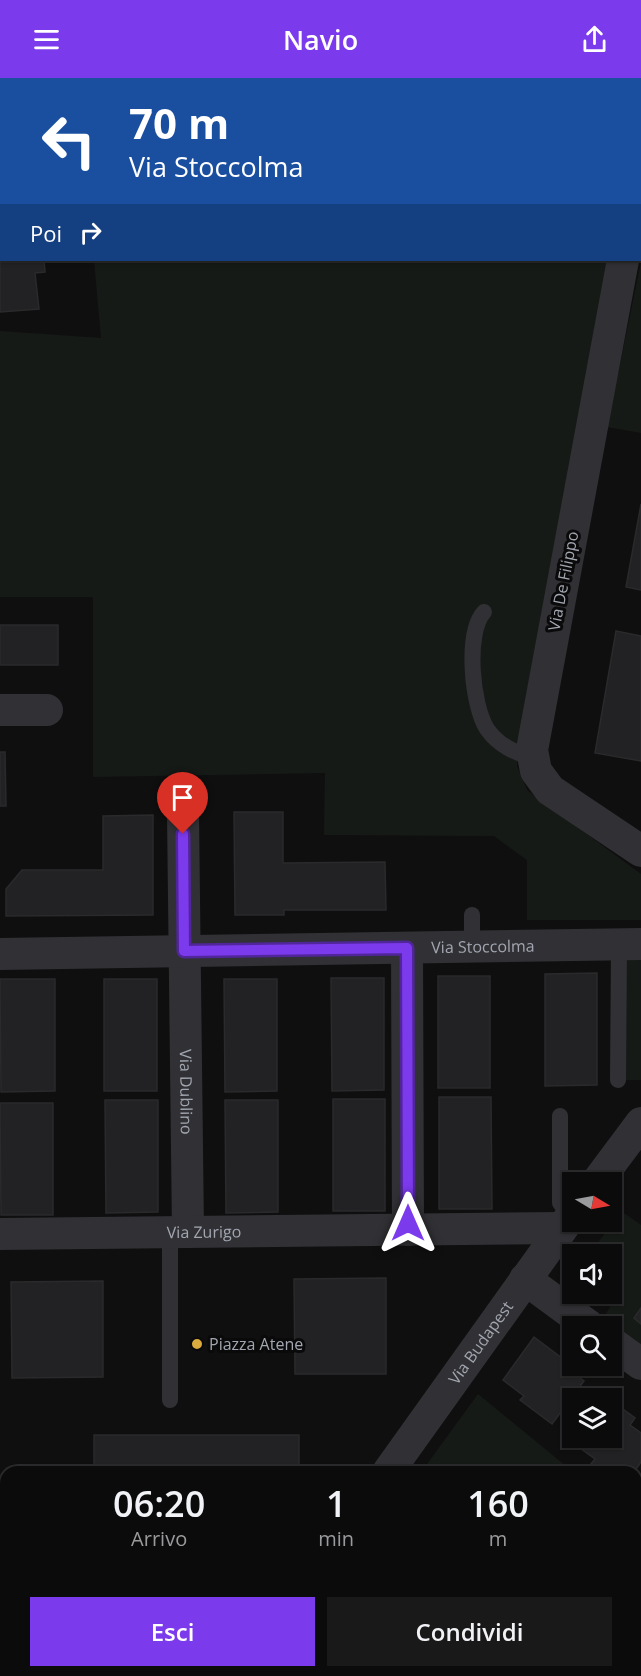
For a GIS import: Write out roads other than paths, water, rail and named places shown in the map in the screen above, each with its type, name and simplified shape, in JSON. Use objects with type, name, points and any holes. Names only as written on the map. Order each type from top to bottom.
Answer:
[{"type":"street","name":"Via De Filippo","points":[[533,758],[534,738],[623,261]]},
{"type":"street","points":[[0,710],[47,710]]},
{"type":"street","points":[[533,758],[536,771],[550,790],[641,851]]},
{"type":"street","name":"Via Dublino","points":[[179,1232],[184,951],[183,814]]},
{"type":"street","name":"Via Stoccolma","points":[[0,954],[630,944]]},
{"type":"street","points":[[407,948],[408,1230]]},
{"type":"street","points":[[605,1172],[640,1127]]},
{"type":"street","name":"Via Zurigo","points":[[0,1234],[408,1230],[562,1219]]},
{"type":"street","name":"Via Budapest","points":[[392,1466],[562,1229]]},
{"type":"street","points":[[525,1279],[575,1316]]},
{"type":"street","points":[[622,1350],[641,1364]]},
{"type":"lane","points":[[484,612],[477,619],[473,648],[476,697],[487,728],[508,750],[533,758]]},
{"type":"lane","points":[[472,915],[472,946]]},
{"type":"lane","points":[[618,1080],[630,944]]},
{"type":"lane","points":[[561,1116],[560,1203],[562,1207]]},
{"type":"lane","points":[[170,1400],[179,1232]]},
{"type":"place","name":"Piazza Atene","points":[[197,1344]]}]
